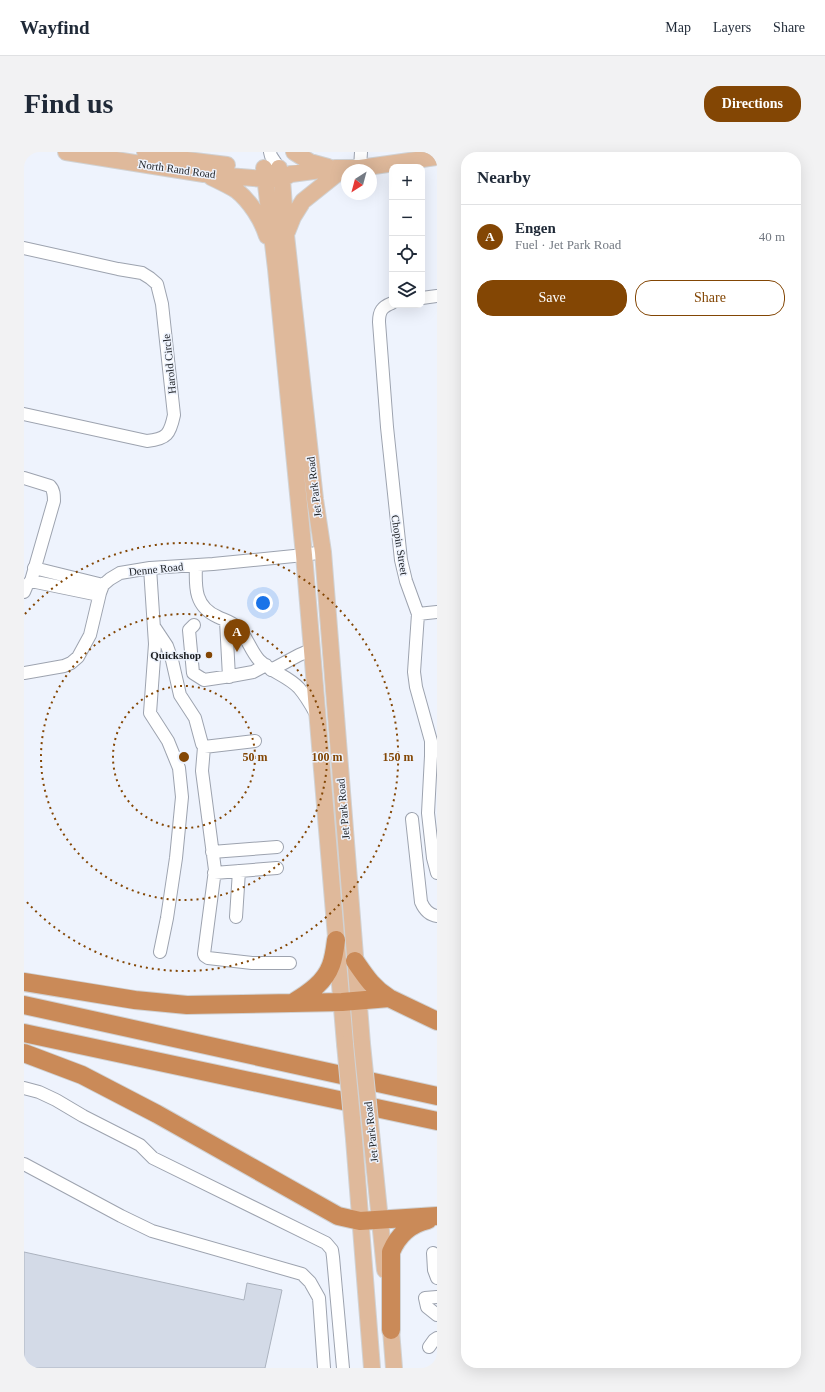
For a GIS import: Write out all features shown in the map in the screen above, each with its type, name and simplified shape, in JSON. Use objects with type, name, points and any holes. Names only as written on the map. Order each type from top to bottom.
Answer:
[{"type":"highway","points":[[294,1002],[311,991],[321,981],[331,965],[336,940]]},
{"type":"highway","points":[[355,961],[377,991],[437,1021]]},
{"type":"highway","points":[[24,982],[135,1000],[186,1005],[350,1001],[389,998]]},
{"type":"highway","points":[[24,1005],[437,1096]]},
{"type":"highway","points":[[24,1032],[437,1121]]},
{"type":"highway","points":[[24,1053],[82,1075],[157,1114],[324,1209],[345,1218],[360,1221],[437,1217]]},
{"type":"highway","points":[[391,1330],[391,1252],[401,1235],[410,1227],[437,1217]]},
{"type":"main road","name":"North Rand Road","points":[[66,152],[204,174],[275,168]]},
{"type":"main road","name":"North Rand Road","points":[[145,152],[222,165],[275,168]]},
{"type":"main road","points":[[179,158],[194,152]]},
{"type":"main road","points":[[294,152],[310,162],[339,168]]},
{"type":"main road","points":[[275,168],[339,168],[360,160],[437,157]]},
{"type":"main road","name":"Jet Park Road","points":[[275,168],[286,235],[315,499],[323,552],[355,961],[345,1044],[372,1368]]},
{"type":"main road","name":"Jet Park Road","points":[[275,168],[276,269],[313,649],[317,717],[336,940],[350,1001],[362,1044],[394,1368]]},
{"type":"main road","points":[[286,235],[292,217],[303,201],[339,168]]},
{"type":"main road","points":[[204,174],[235,190],[245,199],[264,228],[276,269]]},
{"type":"street","name":"Harold Circle","points":[[24,248],[142,273],[157,284],[162,304],[174,415],[171,429],[165,436],[157,440],[147,442],[24,414]]},
{"type":"street","points":[[425,298],[437,296]]},
{"type":"street","name":"Chopin Street","points":[[389,305],[381,310],[379,314],[379,322],[396,525],[403,571],[418,614],[415,650],[415,680],[434,755],[428,813],[437,873]]},
{"type":"street","points":[[24,478],[45,483],[53,489],[54,494],[54,501],[31,581],[27,585],[24,592]]},
{"type":"street","name":"Denne Road","points":[[101,590],[110,579],[120,573],[150,568],[196,566],[323,552]]},
{"type":"street","points":[[196,566],[195,585],[198,597],[202,604],[212,615],[236,625],[255,654],[268,668],[289,680],[299,688],[317,717]]},
{"type":"street","points":[[34,568],[101,590]]},
{"type":"street","points":[[150,568],[155,644],[155,663],[150,713],[168,741],[179,768],[182,797],[176,858],[160,952]]},
{"type":"street","points":[[31,581],[101,590]]},
{"type":"street","points":[[24,673],[64,666],[78,658],[90,635],[101,590]]},
{"type":"street","points":[[418,614],[437,612]]},
{"type":"street","points":[[226,621],[230,677]]},
{"type":"street","points":[[194,624],[189,630],[193,673],[204,680],[230,677],[268,668],[313,649]]},
{"type":"street","points":[[154,626],[167,646],[172,660],[180,695],[195,718],[204,747],[202,771],[214,873],[204,954],[206,956],[252,963],[290,963]]},
{"type":"street","points":[[204,747],[255,741]]},
{"type":"street","points":[[412,819],[421,902],[423,909],[430,914],[437,916]]},
{"type":"street","points":[[212,852],[277,847]]},
{"type":"street","points":[[214,873],[277,868]]},
{"type":"street","points":[[236,917],[239,871]]},
{"type":"street","points":[[24,1088],[39,1092],[56,1100],[83,1116],[140,1145],[153,1158],[326,1243],[332,1250],[333,1256],[343,1368]]},
{"type":"street","points":[[24,1164],[152,1231],[302,1274],[310,1282],[319,1298],[324,1368]]},
{"type":"street","points":[[431,1255],[437,1278]]},
{"type":"street","points":[[431,1297],[428,1307],[437,1315]]},
{"type":"street","points":[[428,1347],[437,1338]]},
{"type":"building","points":[[24,1252],[244,1300],[247,1283],[282,1290],[265,1368],[24,1368]]},
{"type":"place","name":"Engen","points":[[237,652]]},
{"type":"place","name":"Quickshop","points":[[209,655]]}]
